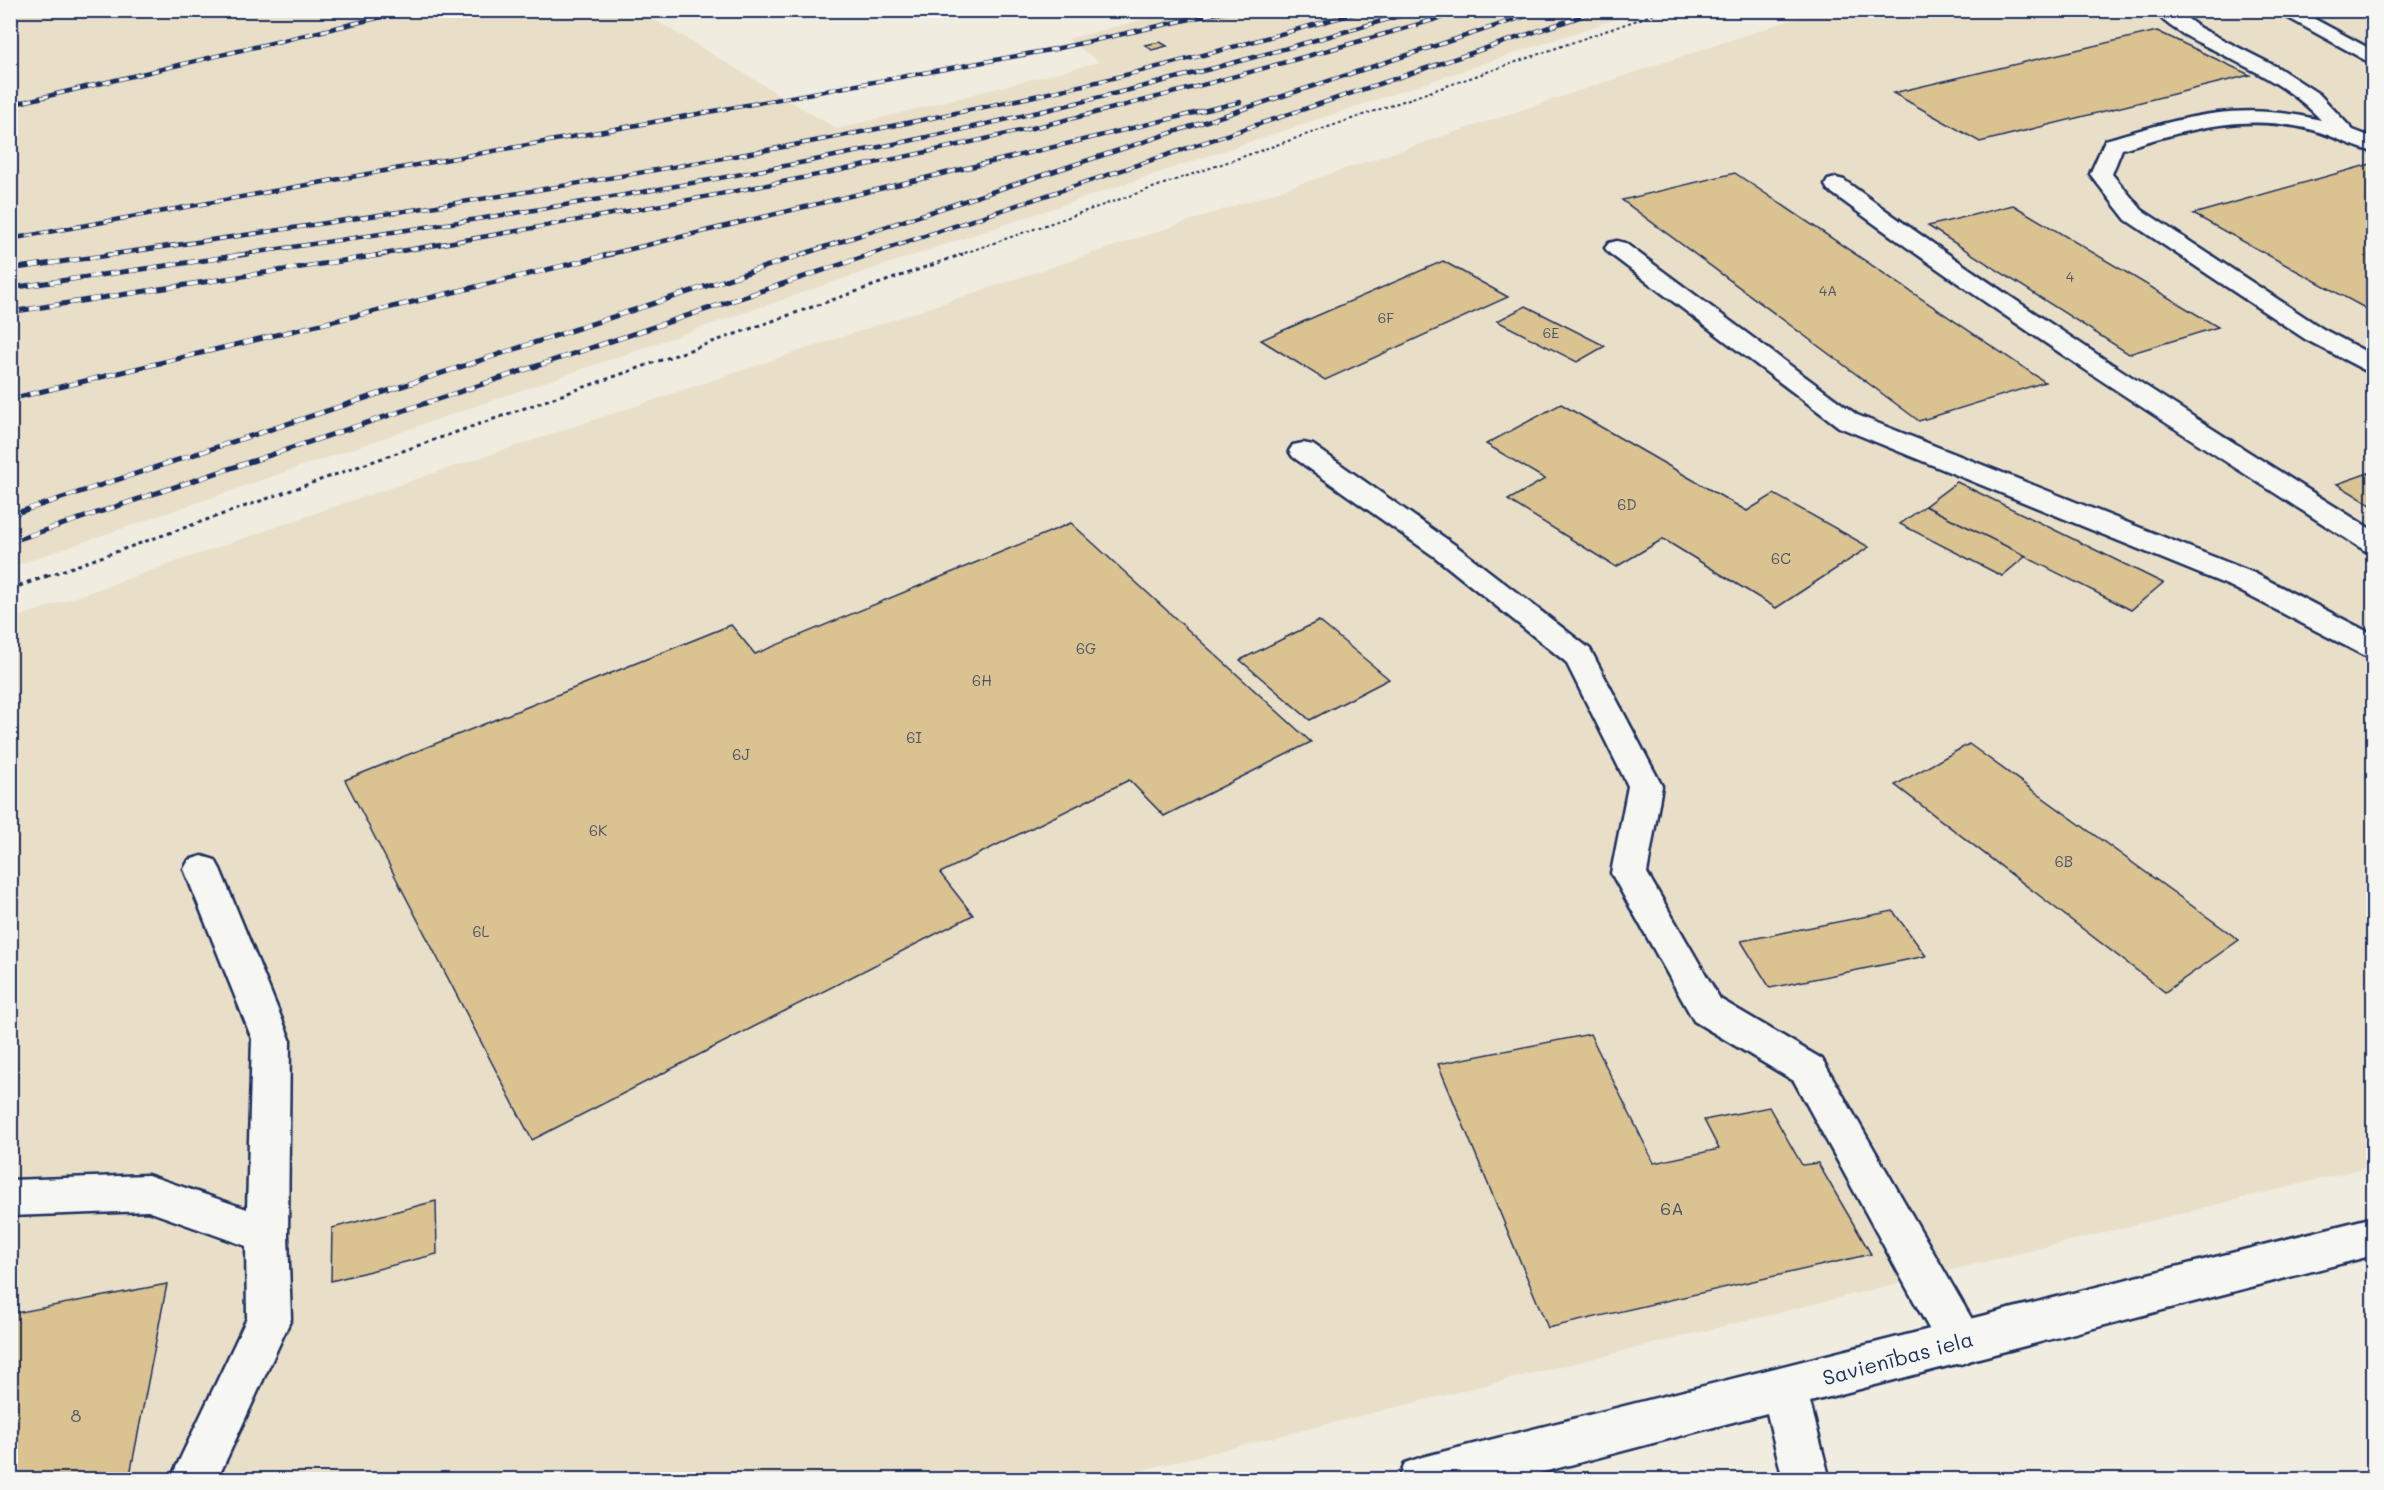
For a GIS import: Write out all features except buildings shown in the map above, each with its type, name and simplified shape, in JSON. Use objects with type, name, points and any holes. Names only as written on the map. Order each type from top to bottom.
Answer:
[{"type":"street","points":[[2163,10],[2193,32],[2272,72],[2312,98],[2344,132]]},
{"type":"street","points":[[2283,10],[2373,59]]},
{"type":"street","points":[[2373,146],[2344,132],[2274,116],[2219,117],[2113,145],[2101,174],[2134,215],[2314,334],[2373,367]]},
{"type":"street","points":[[1836,185],[1908,239],[2226,450],[2373,544]]},
{"type":"street","points":[[1617,248],[1848,421],[2243,580],[2373,648]]},
{"type":"street","points":[[1303,450],[1445,551],[1579,656],[1645,786],[1629,873],[1707,1010],[1808,1070],[1961,1343]]},
{"type":"street","points":[[193,1479],[269,1319],[267,1235],[272,1039],[202,869]]},
{"type":"street","points":[[10,1198],[148,1193],[267,1235]]},
{"type":"street","name":"Savienības iela","points":[[1422,1479],[1784,1389],[2373,1236]]},
{"type":"street","points":[[1784,1389],[1807,1479]]},
{"type":"path","points":[[10,589],[1328,125],[1666,10]]},
{"type":"shaded area","points":[[10,11],[640,11],[837,129],[1099,62],[1068,39],[1176,11],[1640,11],[816,288],[11,567]]},
{"type":"shaded area","points":[[1818,11],[2373,11],[2373,1166],[1105,1479],[11,1479],[10,620],[327,509]]},
{"type":"railway","points":[[10,105],[411,10]]},
{"type":"railway","points":[[10,239],[1055,49],[1231,10]]},
{"type":"railway","points":[[107,255],[570,185],[801,144],[1115,78],[1367,10]]},
{"type":"railway","points":[[237,255],[550,208],[860,151],[1001,121],[1141,87],[1419,10]]},
{"type":"railway","points":[[378,255],[746,189],[928,152],[1155,98],[1467,10]]},
{"type":"railway","points":[[800,255],[1544,10]]},
{"type":"railway","points":[[868,255],[1600,10]]},
{"type":"railway","points":[[606,255],[1240,102]]},
{"type":"railway","points":[[10,269],[117,254]]},
{"type":"railway","points":[[10,288],[248,254]]},
{"type":"railway","points":[[10,312],[387,254]]},
{"type":"railway","points":[[10,399],[612,254]]},
{"type":"railway","points":[[10,515],[804,254]]},
{"type":"railway","points":[[10,542],[872,254]]}]
